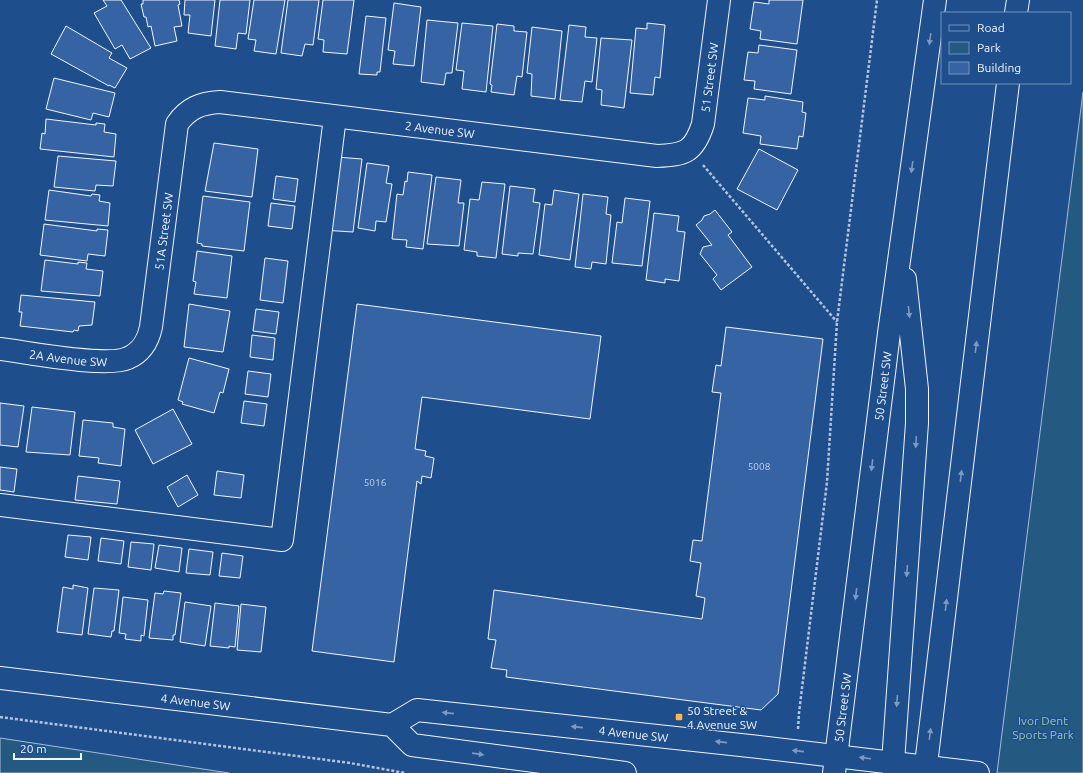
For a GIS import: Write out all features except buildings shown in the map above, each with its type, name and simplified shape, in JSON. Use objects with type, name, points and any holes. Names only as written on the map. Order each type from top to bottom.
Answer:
[{"type":"street","name":"51 Street SW","points":[[689,150],[696,142],[703,124],[719,0]]},
{"type":"street","name":"50 Street SW","points":[[835,764],[889,333],[935,0]]},
{"type":"street","points":[[1016,12],[1018,0]]},
{"type":"street","points":[[926,770],[1008,84]]},
{"type":"street","name":"2 Avenue SW","points":[[190,110],[200,105],[220,102],[657,156],[682,154],[689,150]]},
{"type":"street","name":"51A Street SW","points":[[136,354],[149,338],[151,327],[177,124],[190,110]]},
{"type":"street","points":[[0,505],[282,540],[335,117]]},
{"type":"street","points":[[894,767],[917,423],[916,388],[902,246]]},
{"type":"street","name":"2A Avenue SW","points":[[0,349],[103,362],[127,359],[136,354]]},
{"type":"street","name":"4 Avenue SW","points":[[0,678],[392,725],[417,710],[835,764],[978,773]]},
{"type":"street","points":[[392,725],[412,745],[625,773]]},
{"type":"street","points":[[835,764],[848,773]]},
{"type":"path","points":[[798,723],[826,482],[837,322],[877,0]]},
{"type":"path","points":[[689,150],[720,183],[837,322]]},
{"type":"path","points":[[0,717],[331,760],[405,773]]},
{"type":"green space","name":"Ivor Dent Sports Park","points":[[1083,92],[1083,773],[997,773]]},
{"type":"green space","points":[[0,738],[229,773],[0,773]]},
{"type":"place","name":"50 Street & 4 Avenue SW","points":[[679,717]]}]
